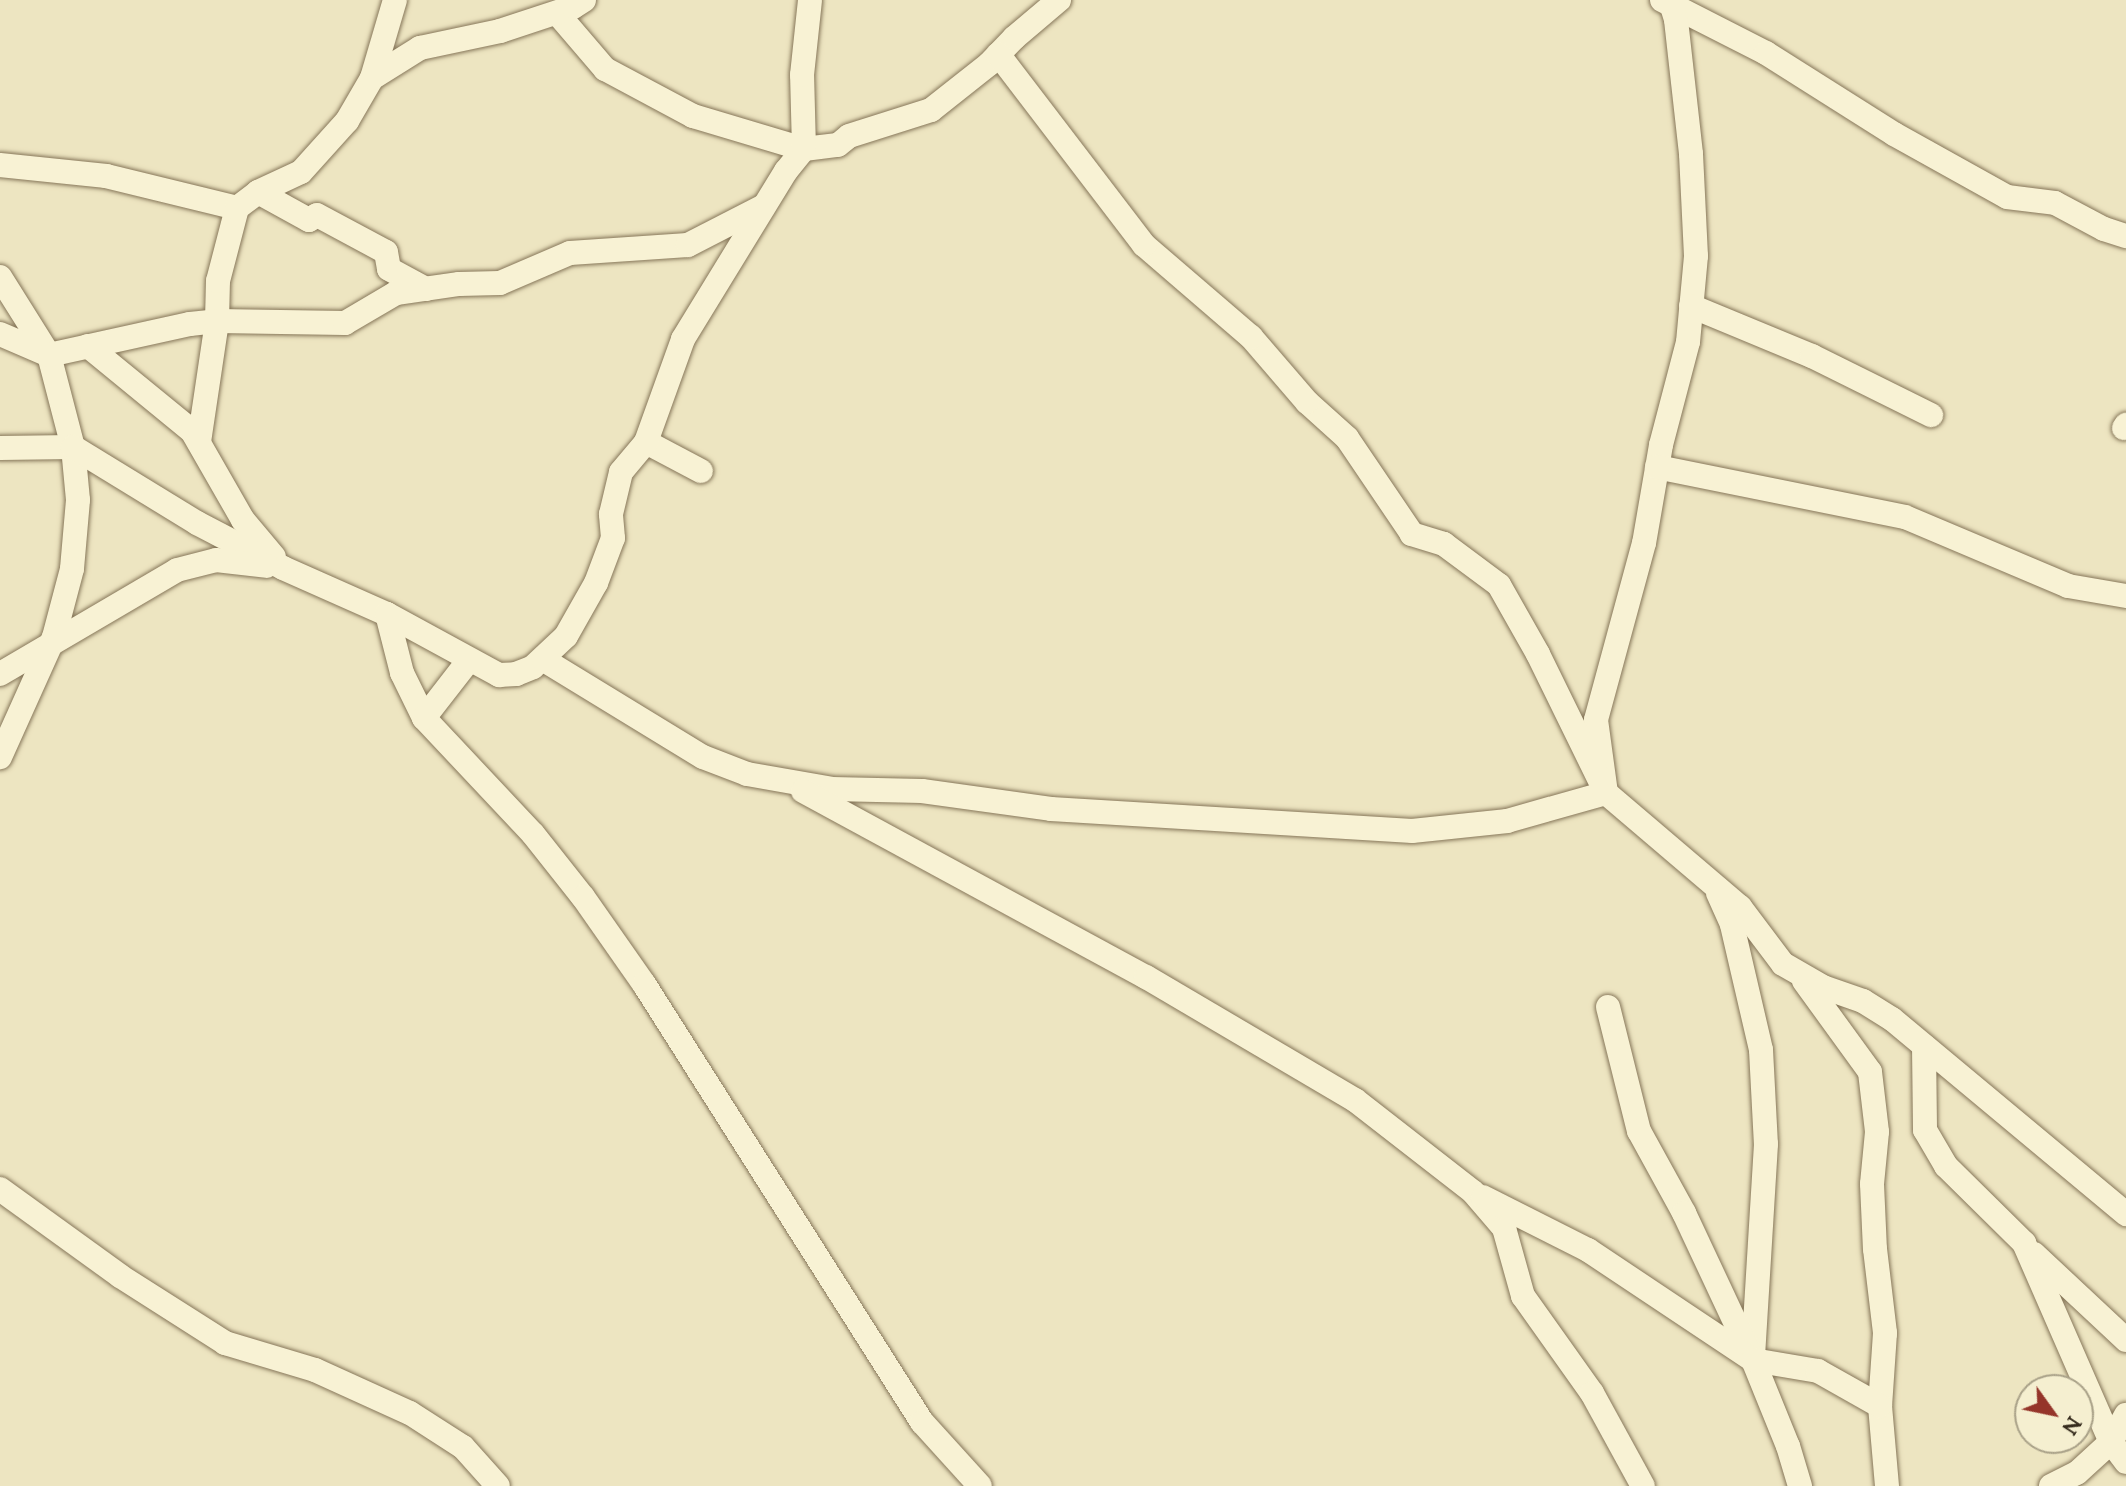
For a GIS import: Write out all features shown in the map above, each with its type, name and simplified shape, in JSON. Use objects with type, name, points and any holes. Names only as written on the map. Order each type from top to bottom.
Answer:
[{"type":"street","points":[[199,442],[217,321],[218,281],[237,208],[258,192],[301,172],[347,121],[372,78],[395,0]]},
{"type":"street","points":[[372,78],[420,48],[500,31],[557,13],[584,0]]},
{"type":"street","points":[[0,448],[73,447],[197,523],[283,568],[387,614],[499,675],[516,674],[544,660],[566,636],[596,583],[613,538],[611,514],[621,472],[646,442],[683,339],[804,149],[802,75],[810,0]]},
{"type":"street","points":[[557,13],[605,69],[693,116],[804,149],[838,145],[849,136],[931,110],[1059,0]]},
{"type":"street","points":[[1606,793],[1596,720],[1644,543],[1657,467],[1688,342],[1696,256],[1691,154],[1668,1]]},
{"type":"street","points":[[1668,1],[1766,53],[1894,134],[2007,197],[2055,203],[2104,229],[2126,236]]},
{"type":"street","points":[[998,54],[1144,245],[1251,337],[1307,402],[1347,438],[1412,534],[1444,544],[1499,585],[1538,654],[1606,793],[1740,907],[1783,964],[1823,987],[1863,1001],[1924,1046],[2126,1214]]},
{"type":"street","points":[[0,165],[106,176],[237,208]]},
{"type":"street","points":[[258,192],[309,220],[317,215],[386,252],[389,269],[426,289]]},
{"type":"street","points":[[0,334],[49,355],[217,321],[345,323],[396,293],[500,283],[570,253],[688,245],[766,205]]},
{"type":"street","points":[[0,277],[49,355],[73,447],[78,500],[72,569],[51,643],[0,757]]},
{"type":"street","points":[[1691,306],[1812,356],[1931,415]]},
{"type":"street","points":[[88,346],[192,431],[243,520],[283,568]]},
{"type":"street","points":[[646,442],[701,471]]},
{"type":"street","points":[[1657,467],[1905,517],[2068,586],[2126,596]]},
{"type":"street","points":[[0,674],[177,570],[216,560],[283,568]]},
{"type":"street","points":[[387,614],[402,673],[424,718],[533,834],[583,897],[644,984],[922,1422],[980,1486]]},
{"type":"street","points":[[424,718],[469,660]]},
{"type":"street","points":[[544,660],[703,757],[747,774],[832,789],[922,791],[1066,810],[1412,831],[1507,821],[1606,793]]},
{"type":"street","points":[[791,782],[1146,977],[1355,1100],[1473,1192],[1588,1250],[1753,1360],[1818,1371],[1880,1406]]},
{"type":"street","points":[[1714,885],[1732,925],[1761,1050],[1766,1144],[1753,1360]]},
{"type":"street","points":[[1797,972],[1870,1072],[1877,1132],[1872,1184],[1875,1249],[1885,1333],[1880,1406],[1887,1486]]},
{"type":"street","points":[[1608,1007],[1639,1131],[1684,1213],[1753,1360],[1788,1446],[1800,1486]]},
{"type":"street","points":[[1924,1046],[1925,1130],[1946,1166],[2126,1340]]},
{"type":"street","points":[[0,1189],[120,1276],[225,1343],[315,1370],[410,1413],[463,1447],[498,1486]]},
{"type":"street","points":[[1473,1192],[1504,1228],[1523,1296],[1592,1393],[1643,1486]]},
{"type":"street","points":[[2024,1243],[2111,1442],[2126,1462]]},
{"type":"street","points":[[2051,1486],[2077,1473],[2111,1442],[2126,1415]]}]
